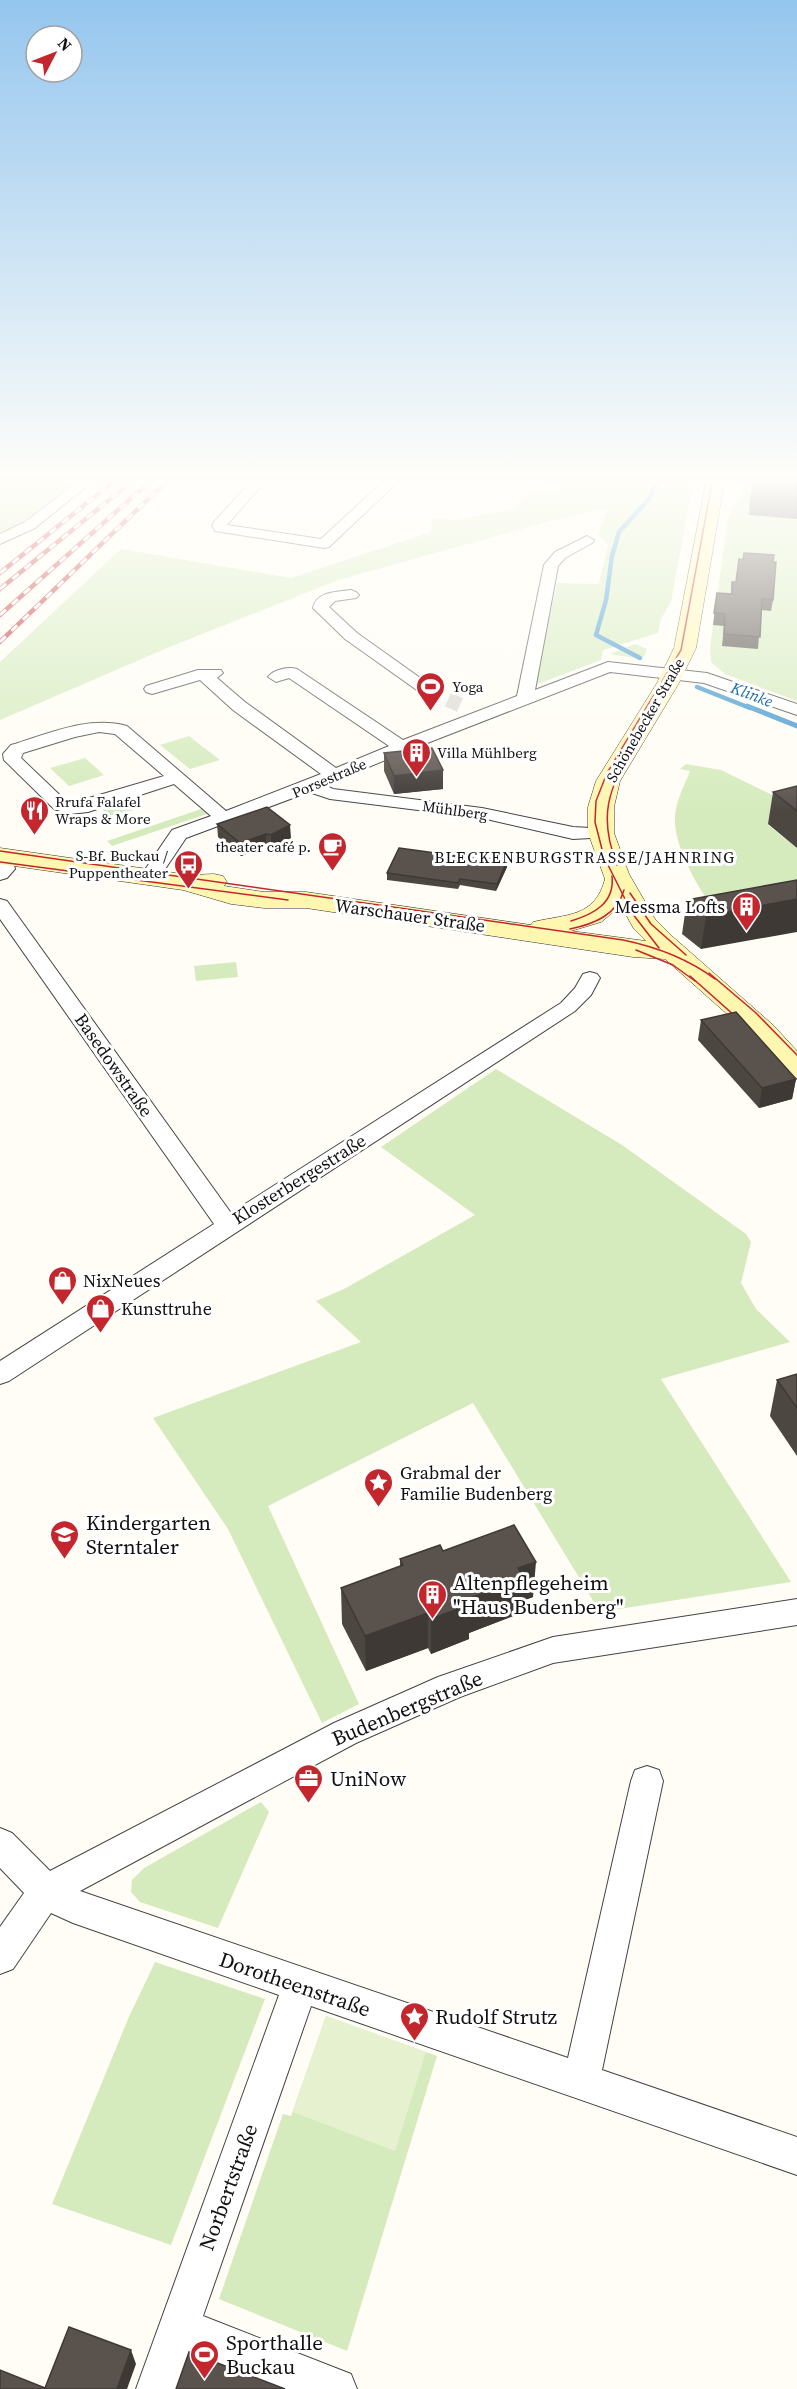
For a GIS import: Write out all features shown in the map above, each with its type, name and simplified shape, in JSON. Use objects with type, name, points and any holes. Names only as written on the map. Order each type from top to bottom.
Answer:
[{"type":"main road","name":"Schönebecker Straße","points":[[696,589],[688,637],[674,673],[608,781],[601,807],[601,833],[619,878],[644,923],[671,951],[743,1012],[797,1069]]},
{"type":"main road","name":"Warschauer Straße","points":[[1,861],[150,878],[192,884],[210,892],[270,900],[306,900],[633,949],[671,951]]},
{"type":"main road","name":"Warschauer Straße","points":[[514,930],[566,924],[594,915],[614,898],[619,878]]},
{"type":"street","points":[[525,697],[546,589]]},
{"type":"street","points":[[351,596],[329,598],[321,604],[321,608],[351,636],[427,690]]},
{"type":"street","name":"Porsestraße","points":[[150,878],[179,834],[310,786],[525,697],[609,666],[713,679],[797,710]]},
{"type":"street","points":[[276,677],[291,672],[402,747]]},
{"type":"street","points":[[152,689],[198,675],[211,675],[239,706],[334,775]]},
{"type":"street","points":[[460,705],[479,716]]},
{"type":"street","points":[[176,778],[82,808],[70,809],[60,805],[11,757],[17,749],[95,727],[110,726],[121,730],[224,818]]},
{"type":"street","name":"Mühlberg","points":[[310,786],[330,794],[482,813],[573,833],[601,833]]},
{"type":"street","name":"Basedowstraße","points":[[0,905],[227,1225]]},
{"type":"street","name":"Klosterbergestraße","points":[[0,1374],[227,1225],[568,1007],[584,992],[590,978]]},
{"type":"street","name":"Budenbergstraße","points":[[46,1891],[345,1733],[449,1687],[553,1650],[797,1612]]},
{"type":"street","points":[[581,2082],[647,1780]]},
{"type":"street","name":"Dorotheenstraße","points":[[0,1844],[46,1891],[73,1906],[797,2156]]},
{"type":"street","points":[[0,1957],[46,1891]]},
{"type":"street","name":"Norbertstraße","points":[[157,2389],[300,1986]]},
{"type":"street","points":[[178,2327],[336,2389]]},
{"type":"green space","points":[[78,589],[314,589],[167,648],[0,720],[0,662]]},
{"type":"green space","points":[[556,589],[673,589],[671,602],[661,619],[658,633],[603,650],[601,660],[535,685]]},
{"type":"green space","points":[[718,589],[797,589],[797,701],[725,674],[711,662],[710,647]]},
{"type":"green space","points":[[635,644],[647,649],[645,655],[640,659],[610,654]]},
{"type":"green space","points":[[189,736],[220,760],[190,769],[160,745]]},
{"type":"green space","points":[[85,758],[104,775],[69,786],[50,768]]},
{"type":"green space","points":[[686,764],[721,770],[797,807],[768,825],[797,848],[797,913],[715,912],[688,867],[675,828],[677,805],[690,771],[680,769]]},
{"type":"green space","points":[[134,798],[143,807],[110,817],[101,808]]},
{"type":"green space","points":[[201,809],[207,814],[112,846],[107,841]]},
{"type":"green space","points":[[236,962],[238,977],[196,981],[194,966]]},
{"type":"green space","points":[[496,1069],[622,1145],[746,1234],[751,1242],[741,1283],[756,1309],[790,1342],[661,1379],[791,1582],[600,1612],[473,1403],[268,1506],[359,1704],[322,1723],[228,1529],[153,1418],[361,1342],[316,1301],[344,1289],[475,1215],[381,1147]]},
{"type":"green space","points":[[261,1802],[269,1812],[218,1928],[140,1902],[131,1892],[132,1880],[144,1868]]},
{"type":"green space","points":[[155,1962],[265,1999],[171,2245],[52,2204],[128,2019]]},
{"type":"green space","points":[[326,2016],[437,2056],[347,2351],[219,2299],[283,2114],[291,2116]]},
{"type":"green space","points":[[326,2016],[426,2052],[395,2151],[293,2112]]},
{"type":"building","points":[[732,589],[774,589],[773,600],[762,599],[760,637],[724,634],[725,614],[714,613],[717,593],[732,594]]},
{"type":"building","points":[[408,747],[417,750],[432,748],[443,770],[394,776],[384,753],[403,751]]},
{"type":"building","points":[[797,786],[797,811],[773,792]]},
{"type":"building","points":[[267,807],[290,825],[271,835],[266,834],[240,843],[217,824]]},
{"type":"building","points":[[399,848],[507,861],[497,884],[460,879],[458,883],[387,873]]},
{"type":"building","points":[[797,880],[797,899],[706,916],[687,900]]},
{"type":"building","points":[[736,1012],[796,1079],[762,1088],[701,1020]]},
{"type":"building","points":[[797,1374],[797,1408],[777,1380]]},
{"type":"building","points":[[514,1525],[536,1562],[518,1568],[524,1578],[468,1599],[471,1604],[431,1619],[428,1613],[365,1636],[341,1588],[403,1565],[400,1559],[440,1545],[443,1551]]},
{"type":"building","points":[[69,2327],[131,2350],[117,2389],[0,2389],[0,2370],[45,2388]]},
{"type":"building","points":[[189,2352],[285,2389],[176,2389]]},
{"type":"waterway","name":"Klinke","points":[[607,589],[596,635],[640,658]]},
{"type":"waterway","name":"Klinke","points":[[697,687],[750,708]]},
{"type":"waterway","name":"Klinke","points":[[747,706],[797,726]]},
{"type":"tunnel","points":[[427,690],[460,705]]},
{"type":"tram line","points":[[623,894],[604,857],[595,822],[596,801],[607,773],[681,650],[692,589]]},
{"type":"tram line","points":[[617,865],[611,848],[607,817],[612,790],[634,746]]},
{"type":"tram line","points":[[0,851],[623,940],[671,954],[715,979]]},
{"type":"tram line","points":[[0,862],[288,900]]},
{"type":"tram line","points":[[571,921],[588,915],[601,906],[610,893],[612,876]]},
{"type":"tram line","points":[[623,894],[624,890]]},
{"type":"tram line","points":[[630,893],[651,924],[686,955]]},
{"type":"tram line","points":[[570,929],[603,917],[616,906],[623,894]]},
{"type":"tram line","points":[[623,894],[632,913],[659,948]]},
{"type":"tram line","points":[[636,950],[673,965],[695,981]]},
{"type":"tram line","points":[[709,973],[756,1013],[797,1055]]},
{"type":"tram line","points":[[690,976],[744,1024]]},
{"type":"railway","points":[[0,615],[29,589]]},
{"type":"railway","points":[[0,642],[54,589]]},
{"type":"place","name":"Yoga","points":[[431,712]]},
{"type":"place","name":"Villa Mühlberg","points":[[416,778]]},
{"type":"place","name":"Rrufa Falafel Wraps & More","points":[[34,836]]},
{"type":"place","name":"theater café p.","points":[[332,872]]},
{"type":"place","name":"S-Bf. Buckau / Puppentheater","points":[[189,890]]},
{"type":"place","name":"Messma Lofts","points":[[746,932]]},
{"type":"place","name":"NixNeues","points":[[62,1306]]},
{"type":"place","name":"Kunsttruhe","points":[[100,1334]]},
{"type":"place","name":"Grabmal der Familie Budenberg","points":[[379,1508]]},
{"type":"place","name":"Kindergarten Sterntaler","points":[[65,1560]]},
{"type":"place","name":"Altenpflegeheim \"Haus Budenberg\"","points":[[432,1620]]},
{"type":"place","name":"UniNow","points":[[309,1804]]},
{"type":"place","name":"Rudolf Strutz","points":[[414,2042]]},
{"type":"place","name":"Sporthalle Buckau","points":[[205,2380]]},
{"type":"district","name":"BLECKENBURGSTRASSE/JAHNRING","points":[[585,857]]}]
